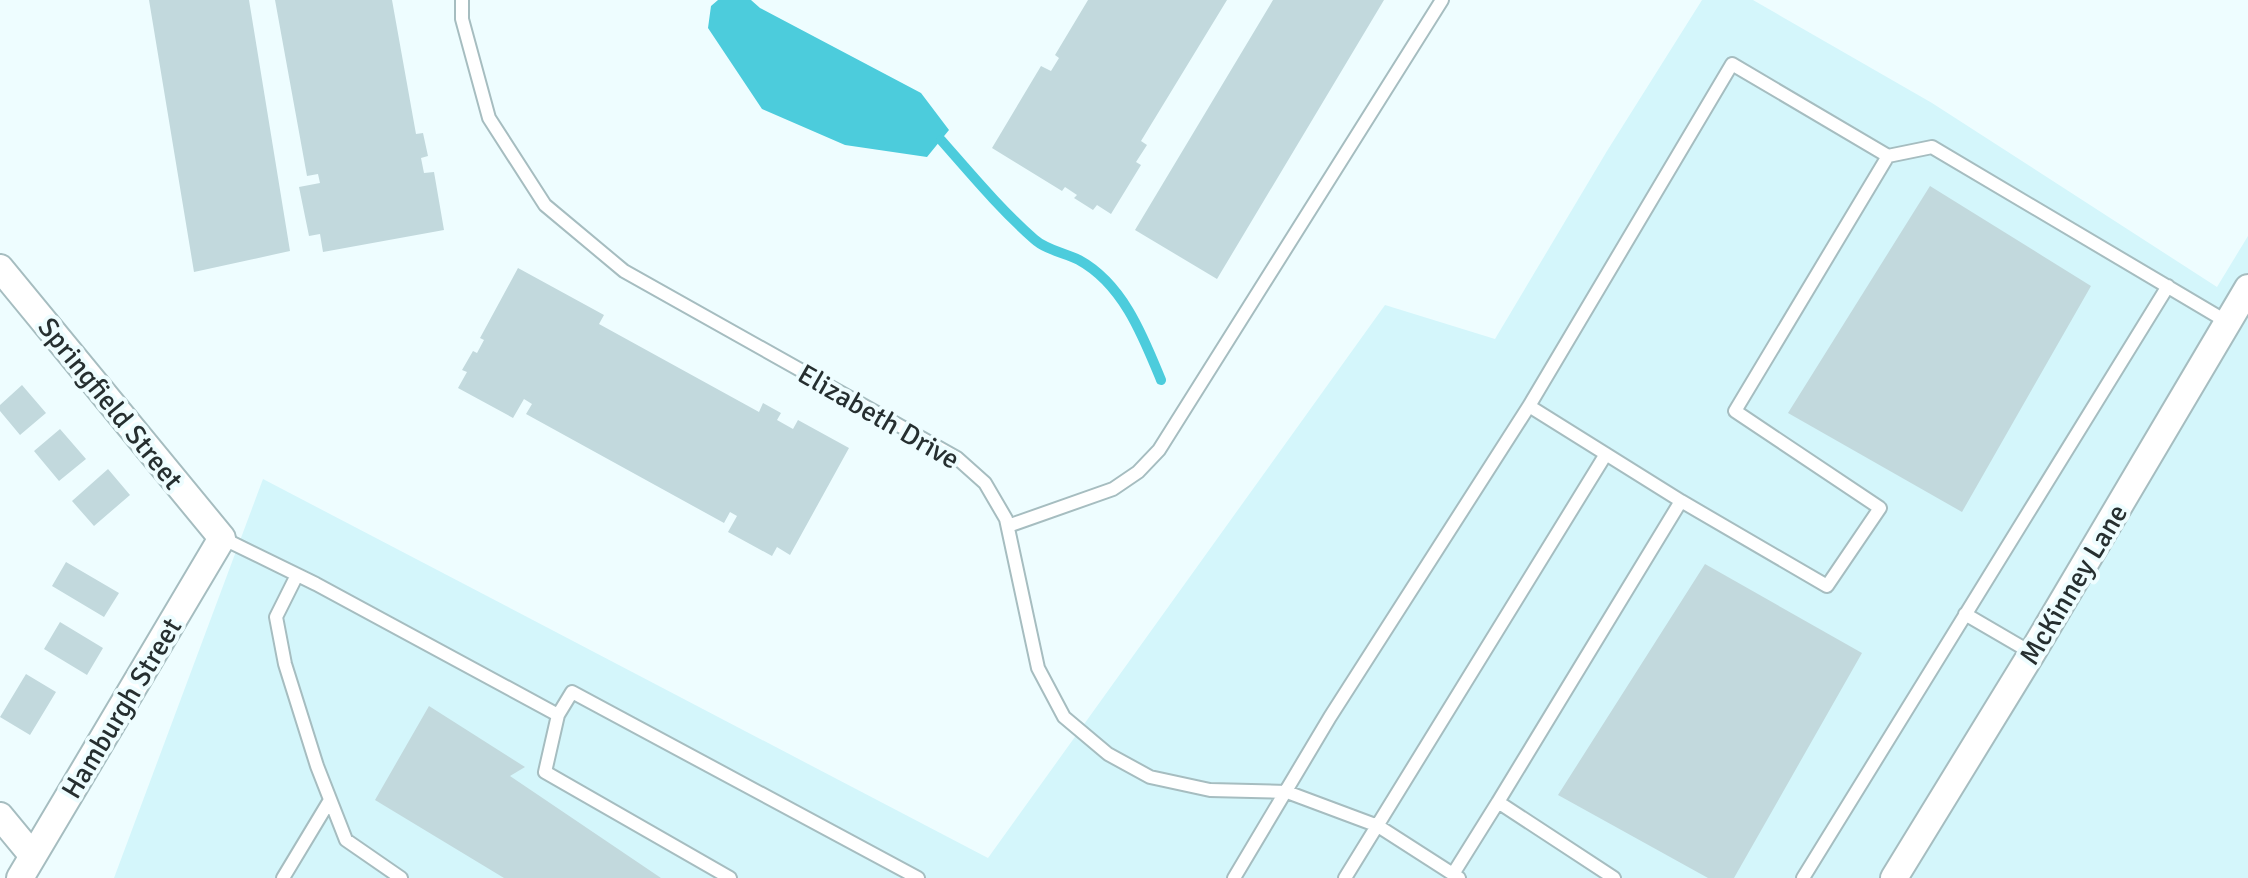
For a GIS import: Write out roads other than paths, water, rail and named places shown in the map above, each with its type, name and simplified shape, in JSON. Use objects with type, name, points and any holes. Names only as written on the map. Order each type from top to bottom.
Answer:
[{"type":"street","name":"Springfield Street","points":[[0,268],[222,538]]},
{"type":"street","name":"McKinney Lane","points":[[1894,878],[2032,653],[2248,288]]},
{"type":"street","name":"Hamburgh Street","points":[[27,867],[222,538]]},
{"type":"street","points":[[0,816],[27,867]]},
{"type":"lane","name":"Elizabeth Drive","points":[[462,0],[462,19],[489,118],[545,205],[624,271],[957,458],[985,483],[1008,526],[1038,668],[1064,717],[1108,754],[1150,777],[1210,790],[1287,792],[1378,826],[1456,876]]},
{"type":"lane","points":[[1008,526],[1113,489],[1138,472],[1159,450],[1442,0]]},
{"type":"lane","points":[[1234,878],[1330,717],[1529,406],[1732,64],[1888,156],[1932,147],[2229,323]]},
{"type":"lane","points":[[1529,406],[1681,501],[1827,586],[1880,508],[1735,411],[1888,156]]},
{"type":"lane","points":[[1803,878],[2168,286]]},
{"type":"lane","points":[[1345,878],[1606,454]]},
{"type":"lane","points":[[1456,876],[1681,501]]},
{"type":"lane","points":[[222,538],[558,715]]},
{"type":"lane","points":[[297,575],[276,617],[285,664],[317,766],[346,840],[401,878]]},
{"type":"lane","points":[[1965,614],[2032,653]]},
{"type":"lane","points":[[730,878],[545,772],[558,715],[572,692],[918,878]]},
{"type":"lane","points":[[283,878],[330,800]]},
{"type":"lane","points":[[1498,802],[1614,878]]},
{"type":"water","points":[[718,0],[751,0],[760,8],[921,93],[949,130],[927,157],[845,145],[762,109],[708,28],[711,6]]},
{"type":"waterway","points":[[941,140],[1034,239],[1079,260],[1108,283],[1130,312],[1161,380]]}]
